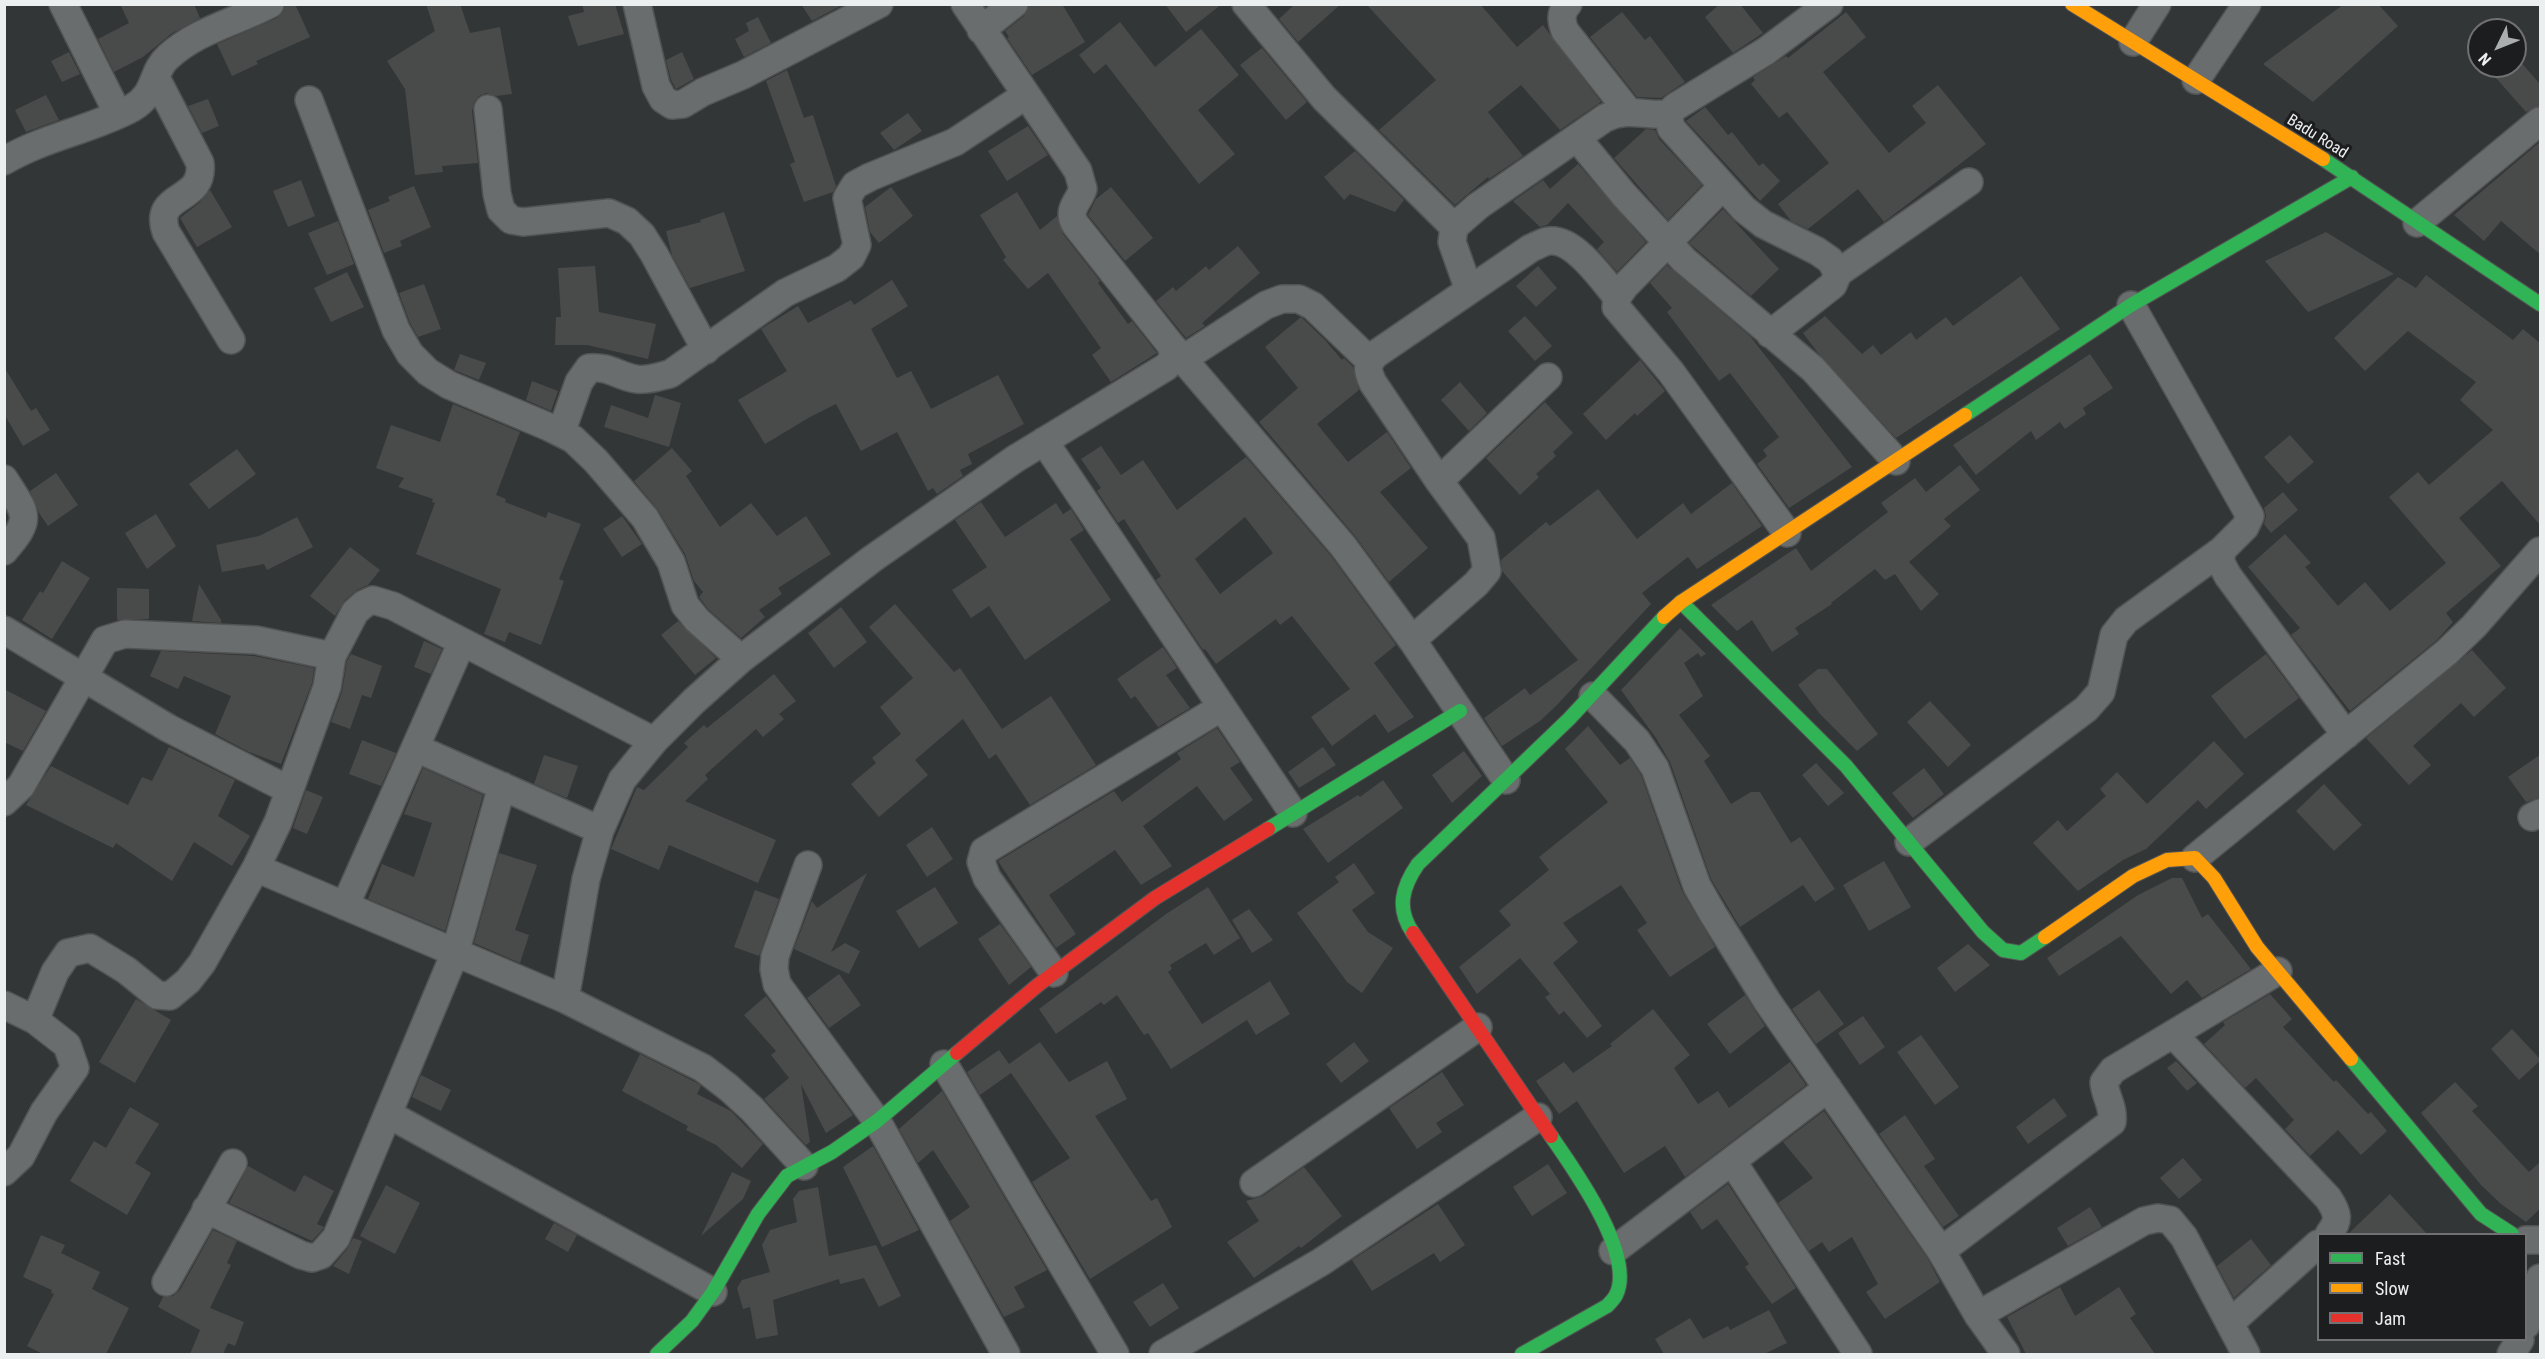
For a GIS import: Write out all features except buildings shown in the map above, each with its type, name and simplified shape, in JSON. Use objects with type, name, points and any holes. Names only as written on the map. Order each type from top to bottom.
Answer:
[{"type":"street","points":[[63,4],[118,114]]},
{"type":"street","points":[[4,161],[28,147],[134,107],[149,94],[165,59],[181,46],[197,36],[270,4]]},
{"type":"street","points":[[637,4],[656,86],[663,99],[672,105],[683,104],[703,92],[743,75],[879,4]]},
{"type":"street","points":[[965,4],[1082,180],[1080,197],[1072,207],[1071,216],[1075,225],[1177,352],[1343,546],[1412,640],[1506,780]]},
{"type":"street","points":[[981,30],[1014,4]]},
{"type":"street","points":[[1246,4],[1324,98],[1454,227]]},
{"type":"street","points":[[1568,4],[1563,9],[1561,20],[1565,31],[1628,111]]},
{"type":"street","points":[[1469,291],[1452,242],[1454,227],[1478,206],[1605,118],[1628,111],[1653,116],[1668,114],[1675,107],[1766,51],[1829,4]]},
{"type":"street","name":"Badu Road","points":[[2072,4],[2352,177],[2416,223],[2541,304]]},
{"type":"street","points":[[2133,42],[2157,4]]},
{"type":"street","points":[[2196,80],[2247,4]]},
{"type":"street","points":[[156,78],[200,163],[201,173],[200,181],[170,204],[164,212],[162,221],[166,232],[231,340]]},
{"type":"street","points":[[561,433],[579,382],[589,368],[602,366],[636,379],[670,374],[785,294],[837,268],[851,257],[857,245],[847,198],[855,185],[955,142],[1026,94]]},
{"type":"street","points":[[309,100],[396,330],[410,354],[428,372],[449,385],[573,439],[627,495],[645,518],[671,562],[685,605],[697,620],[741,659]]},
{"type":"street","points":[[488,109],[496,194],[501,210],[511,220],[524,222],[609,213],[627,221],[642,235],[654,254],[706,350]]},
{"type":"street","points":[[1668,114],[1671,128],[1744,209],[1771,229],[1830,260],[1838,273]]},
{"type":"street","points":[[2416,223],[2541,121]]},
{"type":"street","points":[[1577,138],[1624,195],[1684,260],[1813,369],[1896,460]]},
{"type":"street","points":[[1522,1354],[1607,1306],[1617,1294],[1618,1275],[1609,1233],[1594,1199],[1406,923],[1401,903],[1403,885],[1418,864],[1593,696],[1655,625],[1681,602],[2131,305],[2352,177]]},
{"type":"street","points":[[1770,334],[1833,285],[1838,273],[1969,182]]},
{"type":"street","points":[[1723,186],[1617,297],[1616,307],[1671,372],[1787,533]]},
{"type":"street","points":[[1412,640],[1476,584],[1487,571],[1486,552],[1481,538],[1439,481],[1373,383],[1367,370],[1370,361],[1376,354],[1532,248],[1549,241],[1564,243],[1582,256],[1617,297]]},
{"type":"street","points":[[565,999],[586,879],[600,830],[622,780],[654,741],[741,659],[872,559],[1015,459],[1166,367],[1177,352],[1266,305],[1282,299],[1299,299],[1313,306],[1370,361]]},
{"type":"street","points":[[1909,842],[2086,709],[2101,692],[2114,635],[2126,620],[2221,551],[2245,527],[2250,516],[2131,305]]},
{"type":"street","points":[[1439,481],[1548,377]]},
{"type":"street","points":[[1044,441],[1293,813]]},
{"type":"street","points":[[4,479],[22,509],[24,520],[22,530],[4,551]]},
{"type":"street","points":[[2221,551],[2221,563],[2228,576],[2346,735]]},
{"type":"street","points":[[1681,602],[1846,766],[1983,932],[2003,950],[2021,953],[2133,876],[2167,861],[2195,858],[2454,645],[2541,551]]},
{"type":"street","points":[[35,1020],[55,972],[68,953],[90,948],[126,970],[157,995],[171,996],[188,981],[202,963],[256,868],[289,790],[327,687],[332,656],[355,612],[364,604],[373,600],[393,606],[654,741]]},
{"type":"street","points":[[4,630],[177,733],[289,790]]},
{"type":"street","points":[[4,802],[21,786],[105,640],[115,635],[256,640],[332,656]]},
{"type":"street","points":[[345,906],[462,642]]},
{"type":"street","points":[[1593,696],[1637,741],[1655,768],[1697,886],[1767,1000],[1941,1251],[1978,1315],[2006,1354]]},
{"type":"street","points":[[1054,973],[987,878],[981,862],[984,851],[1222,707]]},
{"type":"street","points":[[657,1354],[692,1321],[713,1292],[774,1191],[787,1176],[832,1152],[877,1121],[1054,973],[1155,898],[1460,711]]},
{"type":"street","points":[[416,748],[600,830]]},
{"type":"street","points":[[206,1209],[301,1256],[312,1258],[321,1255],[336,1238],[455,953],[502,786]]},
{"type":"street","points":[[2195,858],[2214,878],[2257,947],[2481,1214],[2510,1233]]},
{"type":"street","points":[[808,864],[775,956],[774,969],[777,984],[877,1121],[1006,1354]]},
{"type":"street","points":[[256,868],[565,999],[703,1068],[745,1102],[804,1166]]},
{"type":"street","points":[[1941,1251],[2112,1122],[2114,1110],[2105,1093],[2104,1082],[2113,1070],[2278,971]]},
{"type":"street","points":[[4,1005],[35,1020],[67,1046],[75,1068],[44,1112],[21,1156],[4,1172]]},
{"type":"street","points":[[1254,1183],[1478,1027]]},
{"type":"street","points":[[2173,1034],[2328,1198],[2338,1213],[2337,1223],[2330,1233]]},
{"type":"street","points":[[944,1064],[1115,1354]]},
{"type":"street","points":[[1613,1251],[1828,1088]]},
{"type":"street","points":[[388,1114],[713,1292]]},
{"type":"street","points":[[1163,1354],[1321,1262],[1538,1118]]},
{"type":"street","points":[[1732,1161],[1858,1354]]},
{"type":"street","points":[[165,1282],[233,1163]]},
{"type":"street","points":[[1978,1315],[2144,1221],[2158,1218],[2170,1220],[2184,1237],[2246,1354]]},
{"type":"street","points":[[2230,1323],[2317,1246]]},
{"type":"street","points":[[2527,1322],[2541,1278]]},
{"type":"street","points":[[2511,1354],[2519,1341]]},
{"type":"traffic: fast","points":[[2323,159],[2540,304]]},
{"type":"traffic: fast","points":[[1965,415],[2131,305],[2352,177]]},
{"type":"traffic: fast","points":[[1681,602],[1846,766],[1983,932],[2003,950],[2021,953],[2045,937]]},
{"type":"traffic: fast","points":[[1413,933],[1404,915],[1403,898],[1408,881],[1418,864],[1569,719],[1664,617]]},
{"type":"traffic: fast","points":[[1268,829],[1460,711]]},
{"type":"traffic: fast","points":[[657,1354],[692,1321],[713,1292],[758,1214],[787,1176],[832,1152],[877,1121],[957,1053]]},
{"type":"traffic: fast","points":[[2351,1059],[2481,1214],[2510,1233]]},
{"type":"traffic: fast","points":[[1522,1354],[1607,1306],[1616,1295],[1620,1278],[1617,1258],[1599,1212],[1551,1136]]},
{"type":"traffic: slow","points":[[2072,4],[2323,159]]},
{"type":"traffic: slow","points":[[1664,617],[1681,602],[1965,415]]},
{"type":"traffic: slow","points":[[2045,937],[2133,876],[2167,860],[2195,858],[2214,878],[2257,947],[2351,1059]]},
{"type":"traffic: jam","points":[[957,1053],[1038,985],[1155,898],[1268,829]]},
{"type":"traffic: jam","points":[[1413,933],[1551,1136]]}]
